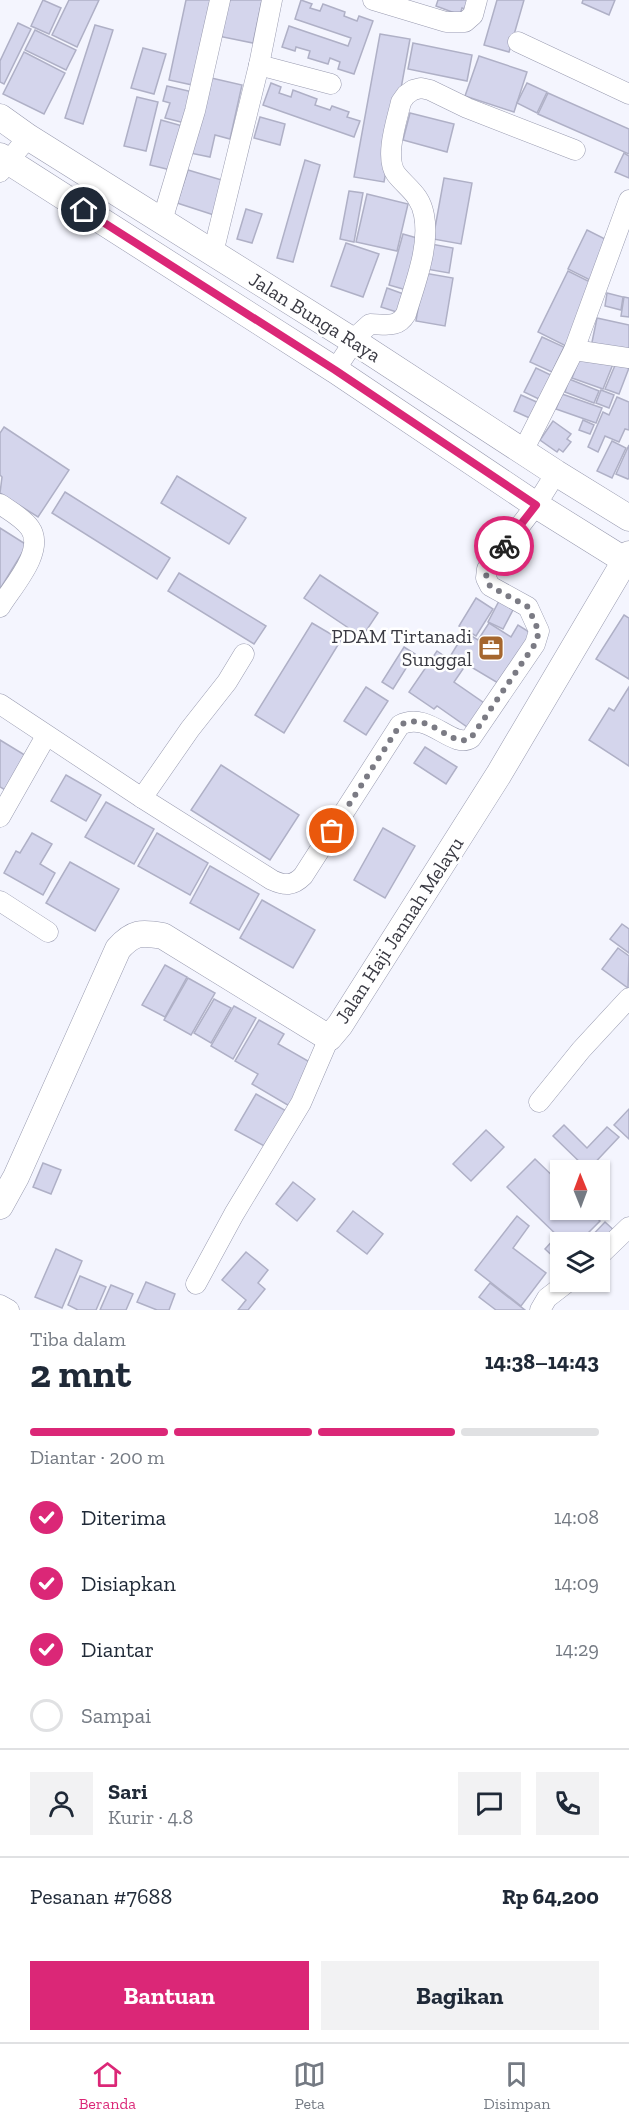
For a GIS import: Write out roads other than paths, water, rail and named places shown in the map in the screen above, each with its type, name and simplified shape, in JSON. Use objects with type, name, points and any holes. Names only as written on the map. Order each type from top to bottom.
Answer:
[{"type":"main road","name":"Jalan Bunga Raya","points":[[0,117],[28,137],[355,342],[629,518]]},
{"type":"main road","name":"Jalan Bunga Raya","points":[[2,163],[335,370],[536,505],[628,559]]},
{"type":"main road","name":"Jalan Haji Jannah Melayu","points":[[0,1206],[8,1172],[118,949],[128,938],[137,934],[149,933],[163,936],[329,1038],[340,1025],[498,774],[628,559]]},
{"type":"street","points":[[162,221],[195,111],[220,0]]},
{"type":"street","points":[[213,253],[259,65],[272,0]]},
{"type":"street","points":[[373,0],[446,22],[465,22],[473,15],[477,0]]},
{"type":"street","points":[[518,42],[629,94]]},
{"type":"street","points":[[259,65],[331,84]]},
{"type":"street","points":[[335,370],[359,334],[370,324],[396,325],[402,321],[408,308],[426,238],[423,213],[417,194],[394,172],[390,154],[401,102],[406,95],[421,88],[430,90],[467,108],[575,150]]},
{"type":"street","points":[[2,163],[28,137]]},
{"type":"street","points":[[523,451],[574,350],[629,200]]},
{"type":"street","points":[[574,350],[629,358]]},
{"type":"street","points":[[0,704],[46,736],[272,880],[283,885],[290,885],[303,876],[400,725],[408,721],[418,721],[457,740],[467,741],[535,644],[539,632],[528,607],[490,586],[486,578],[487,569],[536,505],[556,473]]},
{"type":"street","points":[[0,504],[28,526],[34,534],[35,547],[31,561],[0,607]]},
{"type":"street","points":[[142,798],[190,729],[227,682],[244,654]]},
{"type":"street","points":[[0,817],[46,736]]},
{"type":"street","points":[[0,901],[48,932]]},
{"type":"street","points":[[539,1102],[581,1050],[629,998]]},
{"type":"street","points":[[196,1284],[234,1214],[301,1103],[329,1038]]},
{"type":"street","points":[[610,1246],[629,1227]]},
{"type":"street","points":[[540,1310],[547,1298],[555,1292]]},
{"type":"street","points":[[0,1305],[9,1310]]},
{"type":"place","name":"PDAM Tirtanadi Sunggal","points":[[491,648]]}]
